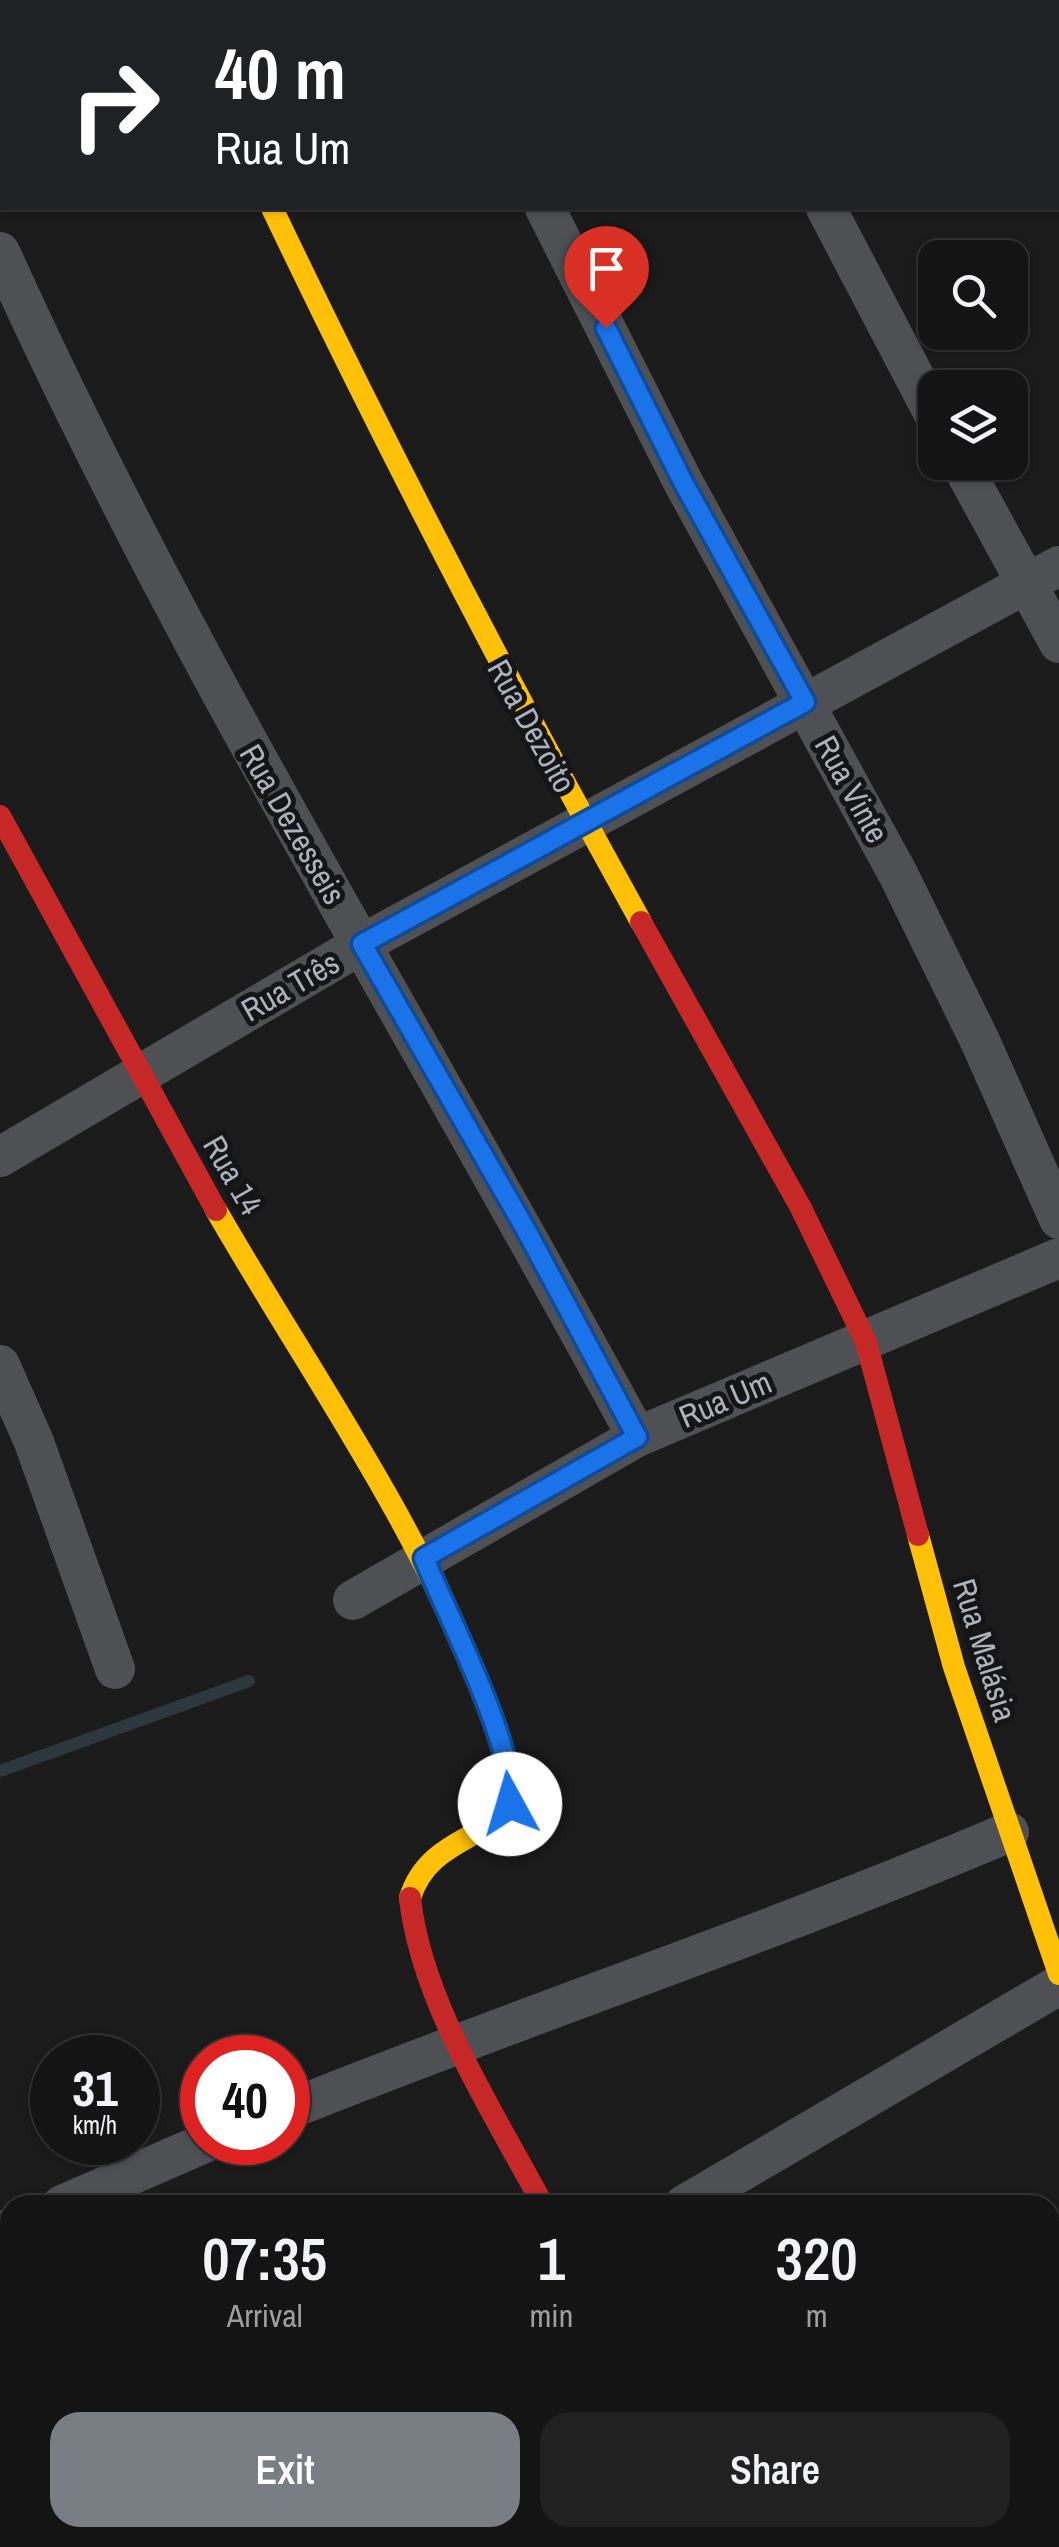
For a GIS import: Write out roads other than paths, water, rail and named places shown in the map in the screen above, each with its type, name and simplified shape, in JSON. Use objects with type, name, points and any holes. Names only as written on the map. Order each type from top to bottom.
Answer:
[{"type":"street","name":"Rua Dezoito","points":[[273,210],[393,462],[584,821],[801,1208],[866,1342]]},
{"type":"street","name":"Rua Vinte","points":[[546,210],[683,482],[907,890],[1059,1219]]},
{"type":"street","points":[[827,210],[918,384]]},
{"type":"street","name":"Rua Dezesseis","points":[[0,252],[85,436],[188,639],[526,1230],[637,1437]]},
{"type":"street","points":[[973,480],[1043,576],[1059,644]]},
{"type":"street","name":"Rua Três","points":[[0,1157],[362,944],[1043,576]]},
{"type":"street","name":"Rua 14","points":[[0,816],[139,1075],[424,1558],[512,1782],[510,1804],[493,1821],[430,1860],[413,1878],[412,1925],[460,2045]]},
{"type":"street","name":"Rua Um","points":[[353,1600],[637,1437],[1059,1258]]},
{"type":"street","name":"Rua Malásia","points":[[866,1342],[954,1666],[1059,1974]]},
{"type":"street","points":[[0,1365],[40,1459],[115,1669]]},
{"type":"street","points":[[310,2102],[557,2005],[872,1890],[1009,1832]]},
{"type":"street","points":[[701,2195],[1059,1985]]},
{"type":"street","points":[[460,2045],[538,2195]]},
{"type":"street","points":[[85,2195],[180,2154]]},
{"type":"waterway","points":[[0,1771],[249,1681]]}]
